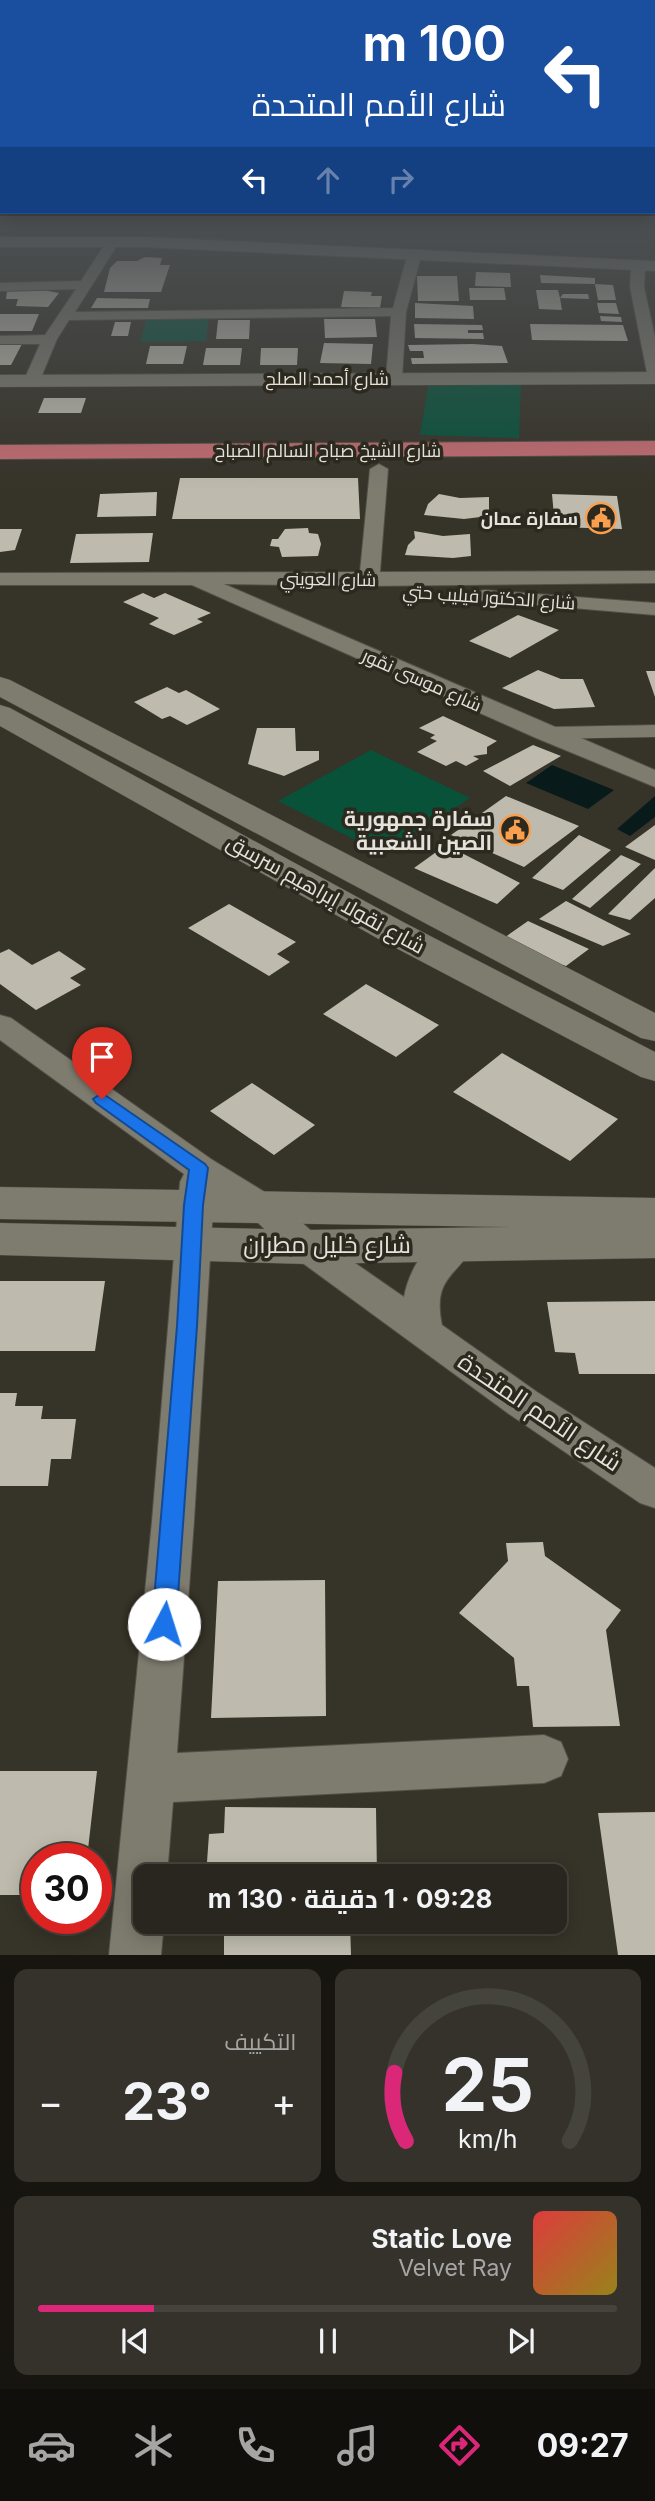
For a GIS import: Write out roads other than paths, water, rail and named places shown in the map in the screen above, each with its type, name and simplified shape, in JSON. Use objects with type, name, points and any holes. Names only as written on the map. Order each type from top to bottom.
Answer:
[{"type":"highway","points":[[0,445],[346,445],[545,457]]},
{"type":"highway","name":"شارع الشيخ صباح السالم الصباح","points":[[0,465],[545,457],[655,448]]},
{"type":"highway","name":"شارع الشيخ صباح السالم الصباح","points":[[0,452],[545,457],[655,464]]},
{"type":"highway","points":[[0,473],[379,469],[545,457]]},
{"type":"street","points":[[33,377],[50,339],[70,308]]},
{"type":"street","points":[[393,375],[401,308]]},
{"type":"street","points":[[641,308],[655,372]]},
{"type":"street","points":[[65,316],[400,312]]},
{"type":"street","points":[[0,340],[50,339]]},
{"type":"street","name":"شارع أحمد الصلح","points":[[0,374],[33,377],[655,372]]},
{"type":"street","name":"شارع أحمد الصلح","points":[[393,375],[655,378]]},
{"type":"street","name":"شارع أحمد الصلح","points":[[0,381],[33,377]]},
{"type":"street","points":[[369,580],[379,469]]},
{"type":"street","name":"شارع العويني","points":[[0,579],[369,580],[655,577]]},
{"type":"street","name":"شارع موسى نمّور","points":[[191,578],[655,779]]},
{"type":"street","name":"شارع الدكتور فيليب حتي","points":[[240,578],[655,609]]},
{"type":"street","name":"شارع نقولا إبراهيم سرسق","points":[[0,686],[655,1029]]},
{"type":"street","name":"شارع نقولا إبراهيم سرسق","points":[[0,714],[390,930],[655,1068]]},
{"type":"street","points":[[545,733],[655,731]]},
{"type":"street","points":[[0,1025],[195,1205],[173,1521],[135,1955]]},
{"type":"street","name":"شارع خليل مطران","points":[[0,1203],[655,1214]]},
{"type":"street","name":"شارع خليل مطران","points":[[0,1239],[195,1205],[306,1247],[655,1242]]},
{"type":"street","name":"شارع الأمم المتحدة","points":[[264,1208],[306,1247],[425,1333],[523,1403],[655,1490]]},
{"type":"street","points":[[425,1333],[420,1315],[424,1282],[438,1261],[457,1244]]},
{"type":"street","points":[[149,1779],[544,1759]]},
{"type":"place","name":"سفارة عمان","points":[[601,518]]},
{"type":"place","name":"سفارة جمهورية الصين الشعبية","points":[[515,830]]}]
